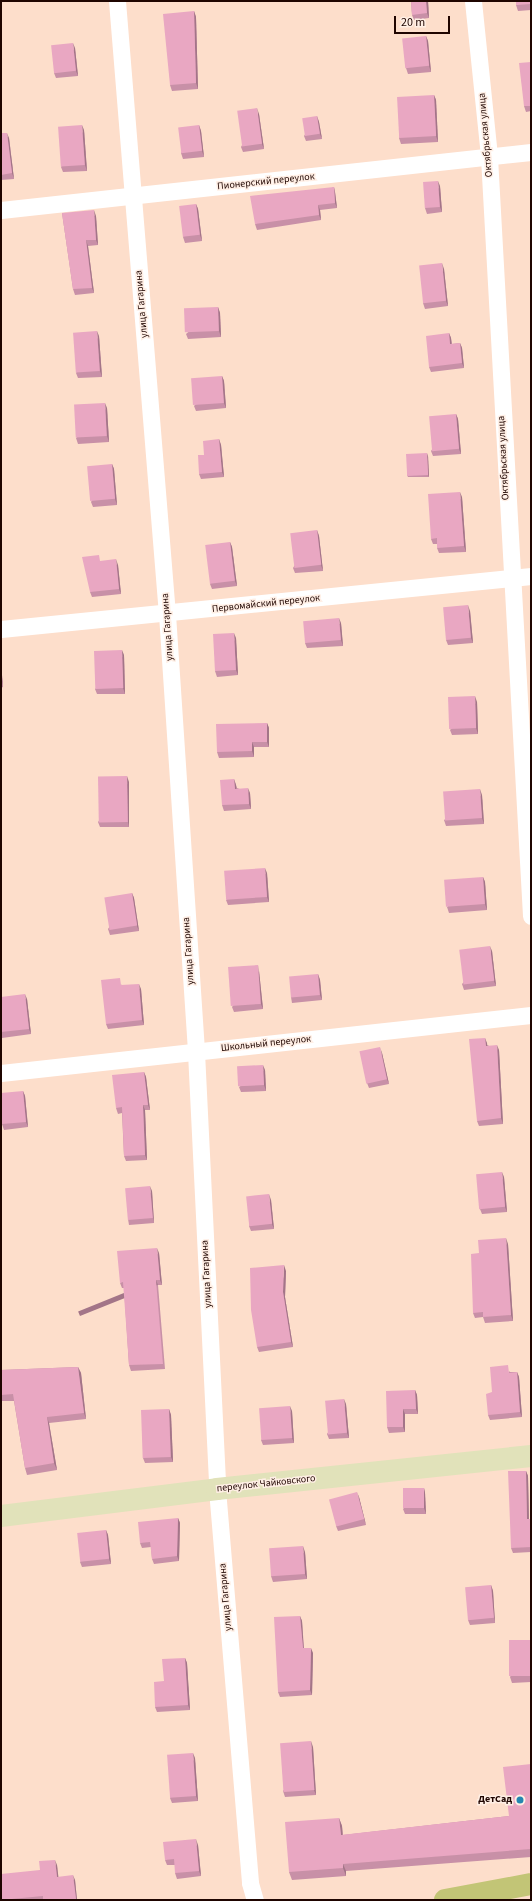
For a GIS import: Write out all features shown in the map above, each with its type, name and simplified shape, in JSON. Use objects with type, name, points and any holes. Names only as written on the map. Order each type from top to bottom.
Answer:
[{"type":"main road","points":[[445,1900],[531,1884]]},
{"type":"street","name":"улица Гагарина","points":[[117,1],[167,614],[196,1052],[217,1489],[250,1883],[255,1900]]},
{"type":"street","name":"Октябрьская улица","points":[[473,1],[489,157],[511,578],[531,916]]},
{"type":"street","name":"Пионерский переулок","points":[[1,210],[134,197],[531,152]]},
{"type":"street","name":"Первомайский переулок","points":[[1,630],[531,576]]},
{"type":"street","name":"Школьный переулок","points":[[1,1073],[531,1016]]},
{"type":"street","name":"переулок Чайковского","points":[[1,1516],[217,1489],[531,1456]]},
{"type":"building","points":[[411,1],[426,1],[427,13],[412,15]]},
{"type":"building","points":[[516,1],[531,1],[531,4],[516,5]]},
{"type":"building","points":[[194,11],[196,83],[170,85],[163,14]]},
{"type":"building","points":[[426,36],[429,66],[405,68],[402,39]]},
{"type":"building","points":[[73,43],[76,71],[54,73],[51,45]]},
{"type":"building","points":[[531,62],[531,106],[524,106],[519,63]]},
{"type":"building","points":[[434,95],[436,136],[399,138],[397,97]]},
{"type":"building","points":[[257,108],[262,144],[242,146],[237,111]]},
{"type":"building","points":[[317,116],[320,134],[305,136],[302,118]]},
{"type":"building","points":[[82,125],[85,165],[61,167],[58,127]]},
{"type":"building","points":[[199,125],[202,151],[181,153],[178,128]]},
{"type":"building","points":[[1,133],[7,133],[12,173],[1,175]]},
{"type":"building","points":[[438,181],[440,207],[425,208],[423,182]]},
{"type":"building","points":[[334,187],[335,203],[318,205],[319,215],[255,224],[250,196]]},
{"type":"building","points":[[196,204],[200,235],[183,237],[179,206]]},
{"type":"building","points":[[94,210],[96,240],[86,240],[92,288],[73,289],[62,213]]},
{"type":"building","points":[[442,263],[446,301],[423,303],[419,265]]},
{"type":"building","points":[[218,307],[219,331],[185,332],[184,308]]},
{"type":"building","points":[[97,331],[100,371],[76,373],[73,333]]},
{"type":"building","points":[[449,333],[450,344],[460,343],[462,363],[429,367],[426,336]]},
{"type":"building","points":[[222,376],[224,403],[193,405],[191,378]]},
{"type":"building","points":[[105,403],[107,436],[76,438],[74,405]]},
{"type":"building","points":[[456,414],[459,449],[432,451],[429,416]]},
{"type":"building","points":[[219,439],[222,472],[199,474],[198,455],[204,455],[203,441]]},
{"type":"building","points":[[427,453],[428,475],[407,476],[406,454]]},
{"type":"building","points":[[112,464],[115,499],[90,501],[87,466]]},
{"type":"building","points":[[460,492],[464,546],[437,548],[437,538],[431,539],[428,494]]},
{"type":"building","points":[[317,530],[321,565],[294,568],[290,533]]},
{"type":"building","points":[[230,542],[235,581],[210,584],[205,545]]},
{"type":"building","points":[[99,555],[100,561],[116,559],[119,589],[90,592],[82,557]]},
{"type":"building","points":[[468,605],[471,638],[446,640],[443,607]]},
{"type":"building","points":[[339,618],[341,640],[305,643],[303,621]]},
{"type":"building","points":[[234,633],[236,670],[215,671],[213,634]]},
{"type":"building","points":[[122,650],[123,688],[95,689],[94,651]]},
{"type":"building","points":[[475,696],[476,728],[449,729],[448,697]]},
{"type":"building","points":[[267,723],[267,742],[252,742],[252,751],[217,752],[216,724]]},
{"type":"building","points":[[127,776],[128,822],[99,822],[98,777]]},
{"type":"building","points":[[234,779],[235,789],[248,788],[249,804],[222,805],[220,780]]},
{"type":"building","points":[[480,789],[482,818],[445,821],[443,792]]},
{"type":"building","points":[[265,868],[267,897],[226,900],[224,871]]},
{"type":"building","points":[[483,877],[485,904],[446,907],[444,880]]},
{"type":"building","points":[[132,893],[137,926],[110,930],[104,897]]},
{"type":"building","points":[[490,946],[494,981],[463,985],[459,950]]},
{"type":"building","points":[[258,965],[261,1004],[231,1006],[228,967]]},
{"type":"building","points":[[318,974],[320,995],[291,997],[289,977]]},
{"type":"building","points":[[120,978],[121,985],[139,984],[142,1020],[106,1024],[101,980]]},
{"type":"building","points":[[25,994],[29,1029],[1,1032],[1,997]]},
{"type":"building","points":[[485,1038],[486,1046],[497,1045],[501,1118],[477,1121],[469,1039]]},
{"type":"building","points":[[380,1047],[387,1079],[366,1084],[359,1051]]},
{"type":"building","points":[[263,1065],[264,1085],[238,1086],[237,1066]]},
{"type":"building","points":[[144,1072],[148,1105],[143,1105],[145,1155],[124,1156],[122,1107],[116,1108],[112,1075]]},
{"type":"building","points":[[23,1091],[26,1122],[2,1124],[1,1093]]},
{"type":"building","points":[[502,1172],[505,1207],[479,1209],[476,1174]]},
{"type":"building","points":[[150,1186],[153,1218],[128,1220],[125,1188]]},
{"type":"building","points":[[269,1194],[272,1224],[249,1226],[246,1196]]},
{"type":"building","points":[[506,1238],[511,1315],[483,1317],[483,1312],[473,1313],[471,1254],[479,1253],[478,1240]]},
{"type":"building","points":[[157,1248],[160,1280],[156,1280],[163,1364],[129,1365],[123,1282],[120,1283],[117,1251]]},
{"type":"building","points":[[284,1265],[283,1292],[291,1342],[257,1347],[251,1310],[250,1268]]},
{"type":"building","points":[[508,1365],[509,1373],[517,1372],[520,1412],[488,1415],[486,1394],[492,1392],[490,1367]]},
{"type":"building","points":[[78,1367],[84,1413],[47,1417],[54,1463],[25,1468],[13,1394],[1,1395],[1,1370]]},
{"type":"building","points":[[415,1390],[416,1409],[403,1409],[403,1427],[387,1427],[386,1391]]},
{"type":"building","points":[[344,1399],[347,1433],[328,1435],[325,1401]]},
{"type":"building","points":[[290,1406],[292,1438],[261,1440],[259,1408]]},
{"type":"building","points":[[169,1409],[171,1457],[143,1458],[141,1410]]},
{"type":"building","points":[[508,1471],[526,1471],[527,1519],[531,1519],[531,1547],[511,1548]]},
{"type":"building","points":[[403,1488],[424,1488],[424,1508],[403,1508]]},
{"type":"building","points":[[357,1492],[364,1519],[336,1527],[329,1500]]},
{"type":"building","points":[[178,1518],[177,1556],[152,1559],[150,1542],[140,1543],[138,1522]]},
{"type":"building","points":[[106,1530],[109,1559],[80,1562],[77,1533]]},
{"type":"building","points":[[303,1546],[305,1574],[271,1576],[269,1548]]},
{"type":"building","points":[[491,1585],[494,1618],[468,1620],[465,1587]]},
{"type":"building","points":[[300,1616],[303,1648],[311,1648],[310,1690],[278,1692],[274,1617]]},
{"type":"building","points":[[509,1640],[531,1640],[531,1676],[509,1676]]},
{"type":"building","points":[[185,1658],[188,1705],[155,1707],[154,1682],[164,1681],[162,1659]]},
{"type":"building","points":[[311,1741],[314,1790],[283,1792],[280,1743]]},
{"type":"building","points":[[193,1753],[196,1796],[170,1798],[167,1755]]},
{"type":"building","points":[[531,1764],[531,1849],[343,1864],[343,1868],[289,1872],[285,1822],[339,1818],[341,1835],[509,1816],[503,1767]]},
{"type":"building","points":[[196,1839],[199,1871],[175,1873],[174,1859],[165,1860],[163,1842]]},
{"type":"building","points":[[55,1860],[57,1877],[73,1875],[76,1899],[43,1900],[43,1896],[1,1900],[1,1874],[40,1870],[39,1861]]},
{"type":"place","name":"ДетСад","points":[[520,1800]]}]
